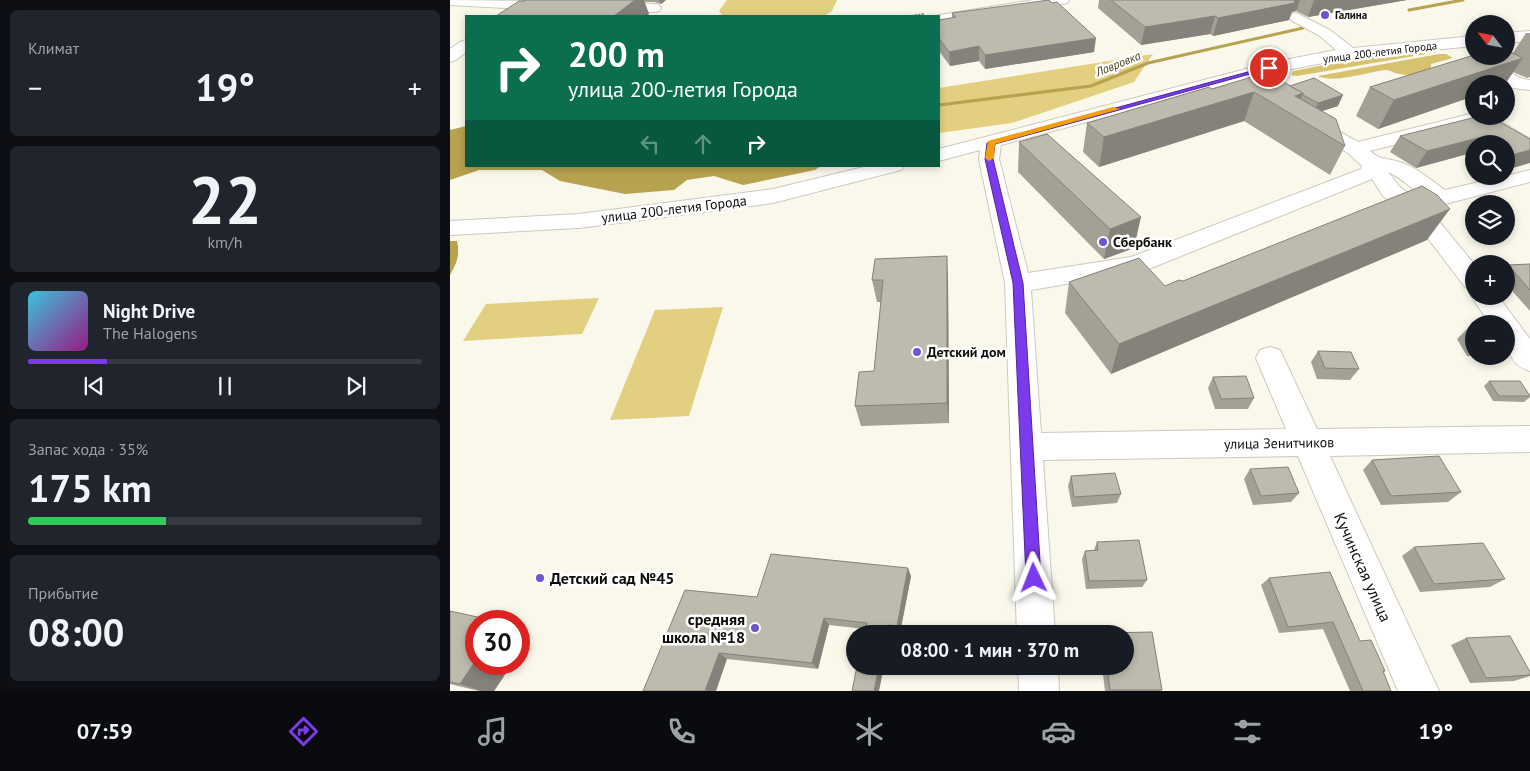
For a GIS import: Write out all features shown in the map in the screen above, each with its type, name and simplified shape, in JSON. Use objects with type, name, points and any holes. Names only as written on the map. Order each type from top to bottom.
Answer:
[{"type":"street","points":[[940,19],[1062,0]]},
{"type":"street","points":[[450,1],[533,2]]},
{"type":"street","points":[[510,15],[533,2]]},
{"type":"street","points":[[597,5],[654,8]]},
{"type":"street","points":[[1296,17],[1325,33],[1349,53]]},
{"type":"street","points":[[1515,37],[1530,36]]},
{"type":"street","name":"улица 200-летия Города","points":[[940,156],[1269,78],[1349,53],[1465,42]]},
{"type":"street","points":[[1439,45],[1519,84],[1530,85]]},
{"type":"street","points":[[453,66],[465,48]]},
{"type":"street","points":[[1297,115],[1355,149],[1373,165],[1391,191],[1425,219],[1465,270]]},
{"type":"street","points":[[1355,149],[1480,118],[1530,148]]},
{"type":"street","points":[[991,143],[989,159],[1018,283],[1028,447],[1036,625]]},
{"type":"street","points":[[1018,283],[1135,265],[1369,173],[1373,165],[1383,162],[1395,166],[1441,198],[1530,176]]},
{"type":"street","name":"улица 200-летия Города","points":[[450,228],[579,221],[773,196],[890,167]]},
{"type":"street","points":[[1381,215],[1390,211],[1391,191]]},
{"type":"street","points":[[1135,265],[1153,283]]},
{"type":"street","points":[[1515,339],[1530,360]]},
{"type":"street","name":"Кучинская улица","points":[[1270,358],[1418,691]]},
{"type":"street","name":"улица Зенитчиков","points":[[1028,447],[1530,439]]},
{"type":"street","points":[[1038,675],[1039,691]]},
{"type":"shaded area","points":[[727,0],[837,0],[832,11],[826,15],[722,15],[719,11]]},
{"type":"shaded area","points":[[1427,51],[1438,52],[1297,76],[1291,75],[1293,71],[1361,58]]},
{"type":"shaded area","points":[[1153,54],[1134,82],[1012,123],[940,133],[940,88]]},
{"type":"shaded area","points":[[1446,54],[1453,58],[1431,64],[1431,71],[1420,74],[1404,75],[1385,70],[1333,79],[1318,76]]},
{"type":"shaded area","points":[[465,126],[465,167],[820,167],[815,170],[743,185],[714,176],[687,180],[674,190],[625,194],[560,181],[542,170],[479,170],[450,180],[450,130]]},
{"type":"shaded area","points":[[450,241],[457,241],[458,255],[450,275]]},
{"type":"shaded area","points":[[599,298],[582,334],[463,341],[486,304]]},
{"type":"shaded area","points":[[723,307],[689,416],[610,420],[655,310]]},
{"type":"building","points":[[635,0],[615,15],[498,15],[519,1]]},
{"type":"building","points":[[1049,0],[1052,3],[1057,2],[1096,38],[985,55],[979,46],[949,52],[940,39],[940,20],[956,17],[952,13]]},
{"type":"building","points":[[1111,0],[1294,0],[1295,3],[1218,18],[1215,16],[1145,27]]},
{"type":"building","points":[[1515,54],[1523,58],[1515,61]]},
{"type":"building","points":[[1465,58],[1465,65],[1502,65],[1471,75],[1465,75],[1465,77],[1394,100],[1370,87]]},
{"type":"building","points":[[1258,75],[1264,78],[1273,76],[1303,93],[1295,96],[1336,119],[1345,146],[1254,92],[1104,137],[1087,123],[1209,87],[1212,89]]},
{"type":"building","points":[[1314,78],[1343,95],[1318,103],[1290,86]]},
{"type":"building","points":[[1465,120],[1465,125],[1505,125],[1530,139],[1530,150],[1515,154],[1515,135],[1465,135],[1465,141],[1427,151],[1400,136]]},
{"type":"building","points":[[1047,134],[1141,217],[1110,229],[1019,142]]},
{"type":"building","points":[[1422,186],[1437,195],[1450,209],[1119,344],[1069,282],[1139,258],[1165,286],[1179,280],[1183,281]]},
{"type":"building","points":[[947,256],[947,403],[855,406],[859,372],[874,371],[883,280],[872,280],[875,259]]},
{"type":"building","points":[[1530,264],[1530,290],[1515,273],[1515,265]]},
{"type":"building","points":[[1318,351],[1351,352],[1359,369],[1325,368]]},
{"type":"building","points":[[1246,376],[1254,398],[1221,399],[1213,377]]},
{"type":"building","points":[[1489,381],[1520,381],[1530,396],[1499,396]]},
{"type":"building","points":[[1439,456],[1461,492],[1391,496],[1372,460]]},
{"type":"building","points":[[1288,467],[1299,493],[1261,496],[1250,469]]},
{"type":"building","points":[[1115,473],[1121,494],[1074,497],[1071,476]]},
{"type":"building","points":[[1139,540],[1147,580],[1089,581],[1085,551],[1098,550],[1097,542]]},
{"type":"building","points":[[1483,543],[1505,579],[1434,584],[1414,547]]},
{"type":"building","name":"средняя школа №18","points":[[771,554],[908,568],[897,625],[866,625],[867,623],[824,618],[812,663],[719,653],[705,691],[643,691],[685,590],[757,597]]},
{"type":"building","points":[[1330,572],[1360,641],[1371,640],[1385,671],[1383,671],[1391,691],[1363,691],[1333,622],[1288,627],[1269,578]]},
{"type":"building","points":[[450,611],[465,614],[466,675],[460,684],[450,682]]},
{"type":"building","points":[[1134,632],[1152,632],[1162,690],[1110,690],[1108,675],[1134,675]]},
{"type":"building","points":[[1510,636],[1530,675],[1486,678],[1466,638]]},
{"type":"building","points":[[855,675],[877,675],[874,691],[852,691]]},
{"type":"waterway","name":"Лавровка","points":[[1409,10],[1463,0]]},
{"type":"waterway","name":"Лавровка","points":[[940,105],[1091,86],[1148,63],[1303,28]]},
{"type":"slow traffic","points":[[989,158],[991,143],[1116,109]]},
{"type":"place","name":"Галина","points":[[1325,15]]},
{"type":"place","name":"Сбербанк","points":[[1103,242]]},
{"type":"place","name":"Детский дом","points":[[917,352]]},
{"type":"place","name":"Детский сад №45","points":[[540,578]]},
{"type":"place","name":"средняя школа №18","points":[[755,628]]},
{"type":"route","points":[[1034,578],[1018,283],[989,159],[991,143],[1269,68]]}]
